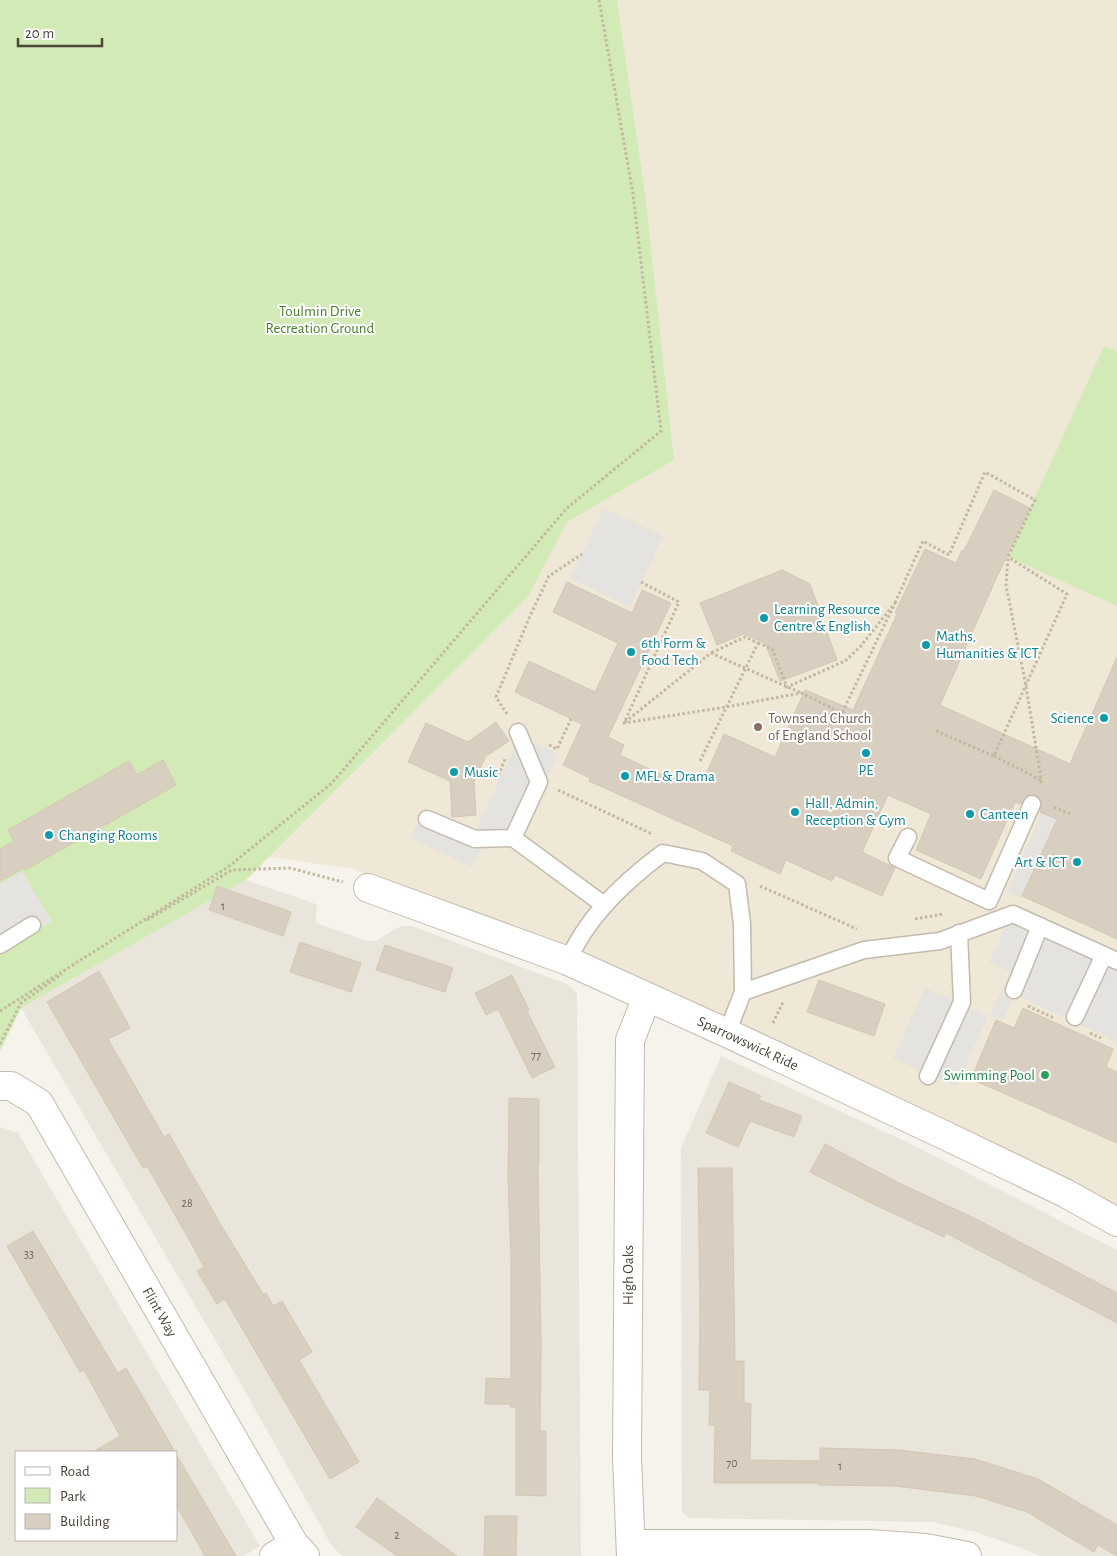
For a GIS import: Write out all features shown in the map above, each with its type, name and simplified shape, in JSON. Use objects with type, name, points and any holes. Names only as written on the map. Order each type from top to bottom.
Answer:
[{"type":"street","name":"Sparrowswick Ride","points":[[368,888],[568,961],[647,996],[1065,1193],[1117,1222]]},
{"type":"street","name":"High Oaks","points":[[631,1550],[627,1457],[630,1040],[647,996]]},
{"type":"street","name":"Flint Way","points":[[0,1086],[11,1086],[39,1104],[291,1552]]},
{"type":"street","points":[[631,1550],[869,1544],[926,1548],[967,1556]]},
{"type":"lane","points":[[512,838],[539,782],[518,732]]},
{"type":"lane","points":[[995,921],[988,901],[1032,804]]},
{"type":"lane","points":[[427,819],[474,839],[512,838],[604,905]]},
{"type":"lane","points":[[908,837],[897,858],[988,901]]},
{"type":"lane","points":[[568,961],[574,947],[604,905],[638,872],[663,853],[702,861],[737,884],[742,924],[743,992],[727,1033]]},
{"type":"lane","points":[[743,992],[864,950],[940,941],[1013,914],[1110,958],[1075,1016]]},
{"type":"lane","points":[[0,945],[32,925]]},
{"type":"lane","points":[[1014,990],[1040,926]]},
{"type":"lane","points":[[928,1076],[962,1002],[959,933]]},
{"type":"path","points":[[0,1011],[228,867],[332,783],[567,508],[660,432],[633,194],[599,0]]},
{"type":"path","points":[[842,713],[923,541],[949,555],[985,472],[1034,500],[1008,557],[1006,585],[1026,686],[1043,788]]},
{"type":"path","points":[[518,732],[496,698],[549,576],[582,554]]},
{"type":"path","points":[[994,756],[1067,594],[1008,557]]},
{"type":"path","points":[[624,723],[679,602],[641,582]]},
{"type":"path","points":[[787,687],[846,661],[860,647],[895,603]]},
{"type":"path","points":[[624,723],[711,653],[745,637],[772,649],[787,687]]},
{"type":"path","points":[[700,761],[758,643]]},
{"type":"path","points":[[711,653],[858,721]]},
{"type":"path","points":[[624,723],[801,693]]},
{"type":"path","points":[[936,731],[994,756],[1041,780]]},
{"type":"path","points":[[0,1044],[21,1003],[99,949],[232,870],[290,868],[368,888]]},
{"type":"path","points":[[759,895],[760,886]]},
{"type":"path","points":[[852,934],[860,930]]},
{"type":"path","points":[[761,1049],[786,994],[783,978]]},
{"type":"shaded area","name":"Townsend Church of England School","points":[[617,0],[1117,0],[1117,1214],[942,1117],[565,948],[353,869],[269,857],[528,597],[567,522],[674,460],[645,193]]},
{"type":"shaded area","points":[[604,508],[663,536],[630,607],[570,578]]},
{"type":"shaded area","points":[[519,736],[558,754],[518,842],[490,830],[473,867],[410,838],[424,809],[475,832]]},
{"type":"shaded area","points":[[1042,811],[1056,817],[1021,898],[1007,892]]},
{"type":"shaded area","points":[[22,871],[52,921],[0,951],[0,884]]},
{"type":"shaded area","points":[[246,880],[316,904],[316,922],[367,941],[376,941],[403,926],[412,926],[569,985],[577,994],[581,1556],[342,1556],[332,1546],[241,1384],[21,1008]]},
{"type":"shaded area","points":[[1013,910],[1117,959],[1117,1042],[1015,994],[1002,1021],[990,1015],[1010,972],[989,962]]},
{"type":"shaded area","points":[[925,988],[988,1016],[956,1087],[893,1058]]},
{"type":"shaded area","points":[[721,1056],[911,1144],[1117,1250],[1117,1556],[1040,1556],[976,1532],[932,1522],[690,1518],[682,1512],[681,1148]]},
{"type":"shaded area","points":[[0,1127],[18,1133],[260,1546],[244,1556],[0,1556]]},
{"type":"green space","name":"Toulmin Drive Recreation Ground","points":[[0,0],[617,0],[645,193],[674,460],[567,522],[528,597],[246,880],[21,1008],[0,1051]]},
{"type":"green space","points":[[1104,346],[1117,352],[1117,606],[1008,557]]},
{"type":"building","points":[[994,490],[1030,508],[995,581],[940,705],[1070,764],[1117,657],[1117,939],[1022,896],[1057,819],[1040,812],[1042,802],[1036,795],[1031,794],[1027,796],[1021,804],[1015,802],[981,879],[916,850],[931,814],[888,795],[862,852],[895,868],[882,896],[835,875],[832,881],[786,860],[780,874],[731,851],[733,846],[589,781],[590,778],[563,765],[582,724],[515,692],[529,661],[595,692],[618,643],[553,612],[567,582],[632,613],[642,590],[671,603],[608,737],[624,745],[620,755],[673,780],[677,771],[702,783],[724,734],[775,757],[805,690],[853,710],[925,549],[956,563],[962,550],[964,551]]},
{"type":"building","name":"Learning Resource Centre & English","points":[[782,570],[810,584],[837,660],[780,681],[765,643],[744,634],[717,645],[700,603]]},
{"type":"building","name":"Music","points":[[496,722],[509,741],[486,756],[474,781],[476,815],[452,817],[450,781],[408,762],[426,723],[468,742]]},
{"type":"building","name":"Changing Rooms","points":[[163,760],[176,785],[25,870],[24,868],[0,881],[0,849],[14,841],[8,830],[129,761],[137,775]]},
{"type":"building","points":[[217,886],[291,912],[283,936],[209,910]]},
{"type":"building","points":[[300,942],[361,963],[351,992],[290,972]]},
{"type":"building","points":[[385,945],[453,968],[445,992],[376,970]]},
{"type":"building","points":[[99,971],[130,1028],[108,1039],[164,1137],[169,1134],[263,1294],[266,1293],[273,1306],[282,1301],[312,1352],[299,1360],[359,1462],[330,1479],[225,1299],[217,1304],[197,1271],[204,1267],[191,1243],[147,1166],[143,1168],[47,1002]]},
{"type":"building","points":[[512,975],[529,1010],[527,1011],[555,1067],[532,1078],[498,1009],[486,1015],[475,993]]},
{"type":"building","points":[[819,980],[885,1004],[874,1036],[807,1012]]},
{"type":"building","name":"Swimming Pool","points":[[1023,1008],[1113,1049],[1106,1067],[1117,1072],[1117,1143],[971,1079],[996,1020],[1014,1028]]},
{"type":"building","points":[[729,1082],[761,1096],[759,1100],[802,1116],[794,1137],[750,1121],[738,1147],[706,1133]]},
{"type":"building","points":[[509,1098],[539,1099],[540,1431],[546,1431],[546,1496],[516,1495],[516,1407],[510,1407],[511,1404],[485,1404],[486,1378],[511,1379],[511,1258],[508,1180]]},
{"type":"building","points":[[825,1144],[899,1183],[976,1219],[1117,1293],[1117,1323],[946,1233],[944,1237],[810,1172]]},
{"type":"building","points":[[698,1168],[732,1168],[735,1361],[744,1361],[744,1403],[751,1404],[750,1460],[820,1461],[820,1448],[898,1450],[975,1459],[1038,1479],[1117,1525],[1117,1556],[1098,1545],[1094,1552],[1027,1512],[976,1496],[895,1486],[819,1485],[819,1483],[714,1483],[715,1425],[709,1425],[710,1390],[699,1390]]},
{"type":"building","points":[[33,1231],[118,1373],[126,1368],[174,1451],[95,1451],[120,1436],[84,1370],[80,1372],[7,1246]]},
{"type":"building","points":[[178,1457],[236,1556],[205,1556],[178,1509]]},
{"type":"building","points":[[377,1498],[457,1556],[397,1556],[356,1527]]},
{"type":"building","points":[[485,1516],[517,1516],[516,1556],[484,1556]]},
{"type":"place","name":"Learning Resource Centre & English","points":[[764,618]]},
{"type":"place","name":"Maths, Humanities & ICT","points":[[926,645]]},
{"type":"place","name":"6th Form & Food Tech","points":[[631,652]]},
{"type":"place","name":"Science","points":[[1104,718]]},
{"type":"place","name":"Townsend Church of England School","points":[[758,727]]},
{"type":"place","name":"PE","points":[[866,753]]},
{"type":"place","name":"Music","points":[[454,772]]},
{"type":"place","name":"MFL & Drama","points":[[625,776]]},
{"type":"place","name":"Hall, Admin, Reception & Gym","points":[[795,812]]},
{"type":"place","name":"Canteen","points":[[970,814]]},
{"type":"place","name":"Changing Rooms","points":[[49,835]]},
{"type":"place","name":"Art & ICT","points":[[1077,862]]},
{"type":"place","name":"Swimming Pool","points":[[1045,1075]]}]
